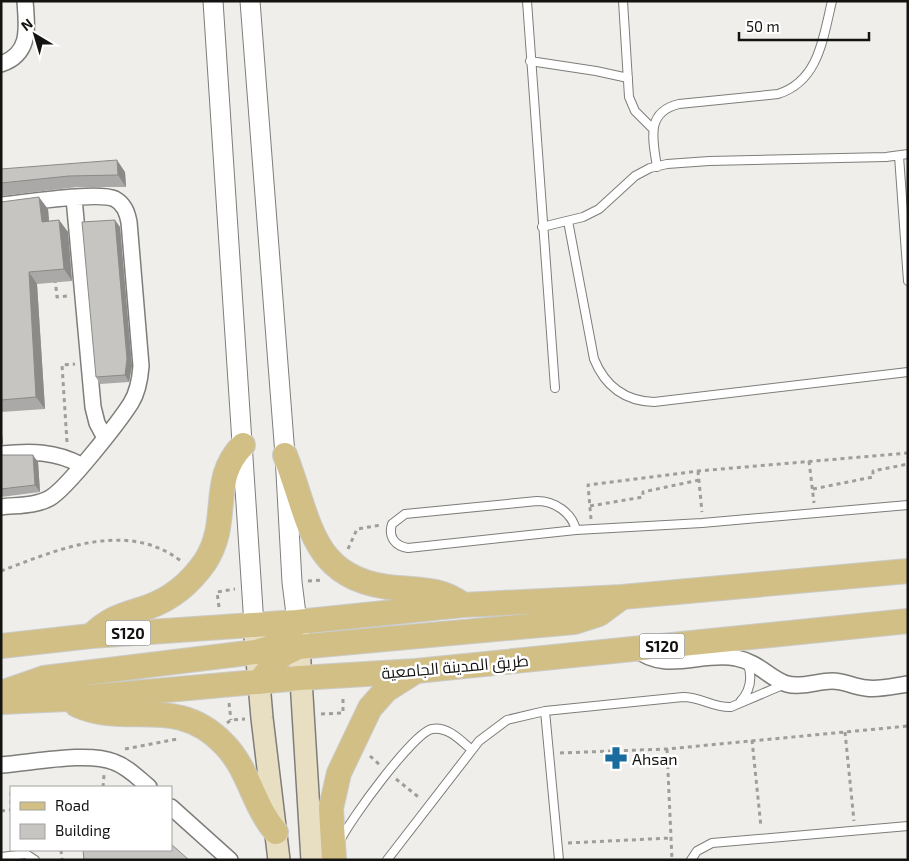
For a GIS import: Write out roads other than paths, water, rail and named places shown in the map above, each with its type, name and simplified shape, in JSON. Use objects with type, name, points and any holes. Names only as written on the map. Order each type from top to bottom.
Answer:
[{"type":"main road","points":[[91,636],[115,617],[162,601],[185,585],[196,573],[212,550],[217,537],[221,522],[225,474],[234,454],[243,444]]},
{"type":"main road","points":[[285,455],[309,526],[320,548],[334,567],[361,581],[393,588],[447,594],[462,605]]},
{"type":"main road","name":"S120","points":[[1,646],[91,636],[297,622],[462,605],[622,597],[908,571]]},
{"type":"main road","points":[[259,682],[280,656],[298,647],[574,622],[599,614],[622,597]]},
{"type":"main road","name":"طريق المدينة الجامعية","points":[[1,702],[67,699],[300,678],[416,671],[908,621]]},
{"type":"main road","points":[[297,622],[312,860]]},
{"type":"main road","points":[[1,693],[44,678],[256,652],[276,646],[288,636],[297,622]]},
{"type":"main road","points":[[254,625],[279,860]]},
{"type":"main road","points":[[334,857],[332,797],[339,774],[353,742],[367,712],[377,699],[395,683],[416,671]]},
{"type":"main road","points":[[67,699],[94,711],[176,716],[201,726],[222,727],[261,812],[276,832]]},
{"type":"street","points":[[1,64],[11,61],[25,43],[25,1]]},
{"type":"street","points":[[212,1],[254,625]]},
{"type":"street","points":[[250,1],[285,455],[292,582],[297,622]]},
{"type":"street","points":[[1,205],[74,198],[109,197],[123,206],[129,222],[141,366],[140,379],[131,403],[82,465],[50,498],[36,504],[1,507]]},
{"type":"street","points":[[74,198],[94,415],[105,438]]},
{"type":"street","points":[[1,454],[35,451],[68,458],[82,465]]},
{"type":"street","points":[[635,648],[646,656],[660,661],[720,657],[747,660],[786,684],[842,682],[866,688],[908,684]]},
{"type":"street","points":[[1,765],[86,758],[104,759],[122,765],[148,786]]},
{"type":"street","points":[[172,808],[230,860]]},
{"type":"lane","points":[[527,1],[555,388]]},
{"type":"lane","points":[[623,1],[628,78],[632,104],[641,118],[653,129]]},
{"type":"lane","points":[[657,167],[653,129],[659,115],[671,106],[778,94],[797,86],[805,79],[816,61],[832,1]]},
{"type":"lane","points":[[530,61],[628,78]]},
{"type":"lane","points":[[542,227],[568,221],[599,209],[636,176],[657,167],[709,161],[899,156],[908,154]]},
{"type":"lane","points":[[899,156],[905,190],[908,281]]},
{"type":"lane","points":[[568,221],[594,359],[601,374],[612,387],[631,398],[654,402],[908,372]]},
{"type":"lane","points":[[576,530],[572,520],[561,509],[550,502],[537,501],[405,514],[395,519],[390,529],[397,545],[408,548],[576,530],[702,523],[908,505]]},
{"type":"lane","points":[[740,703],[750,688],[752,678],[747,660]]},
{"type":"lane","points":[[387,860],[472,750],[487,733],[507,720],[545,711],[683,697],[699,698],[722,707],[740,703],[786,684]]},
{"type":"lane","points":[[545,711],[559,860]]},
{"type":"lane","points":[[334,857],[347,827],[388,772],[425,731],[433,728],[448,731],[472,750]]},
{"type":"lane","points":[[691,860],[697,851],[712,843],[908,826]]},
{"type":"lane","points":[[1,857],[26,854],[35,860]]},
{"type":"place","name":"Ahsan","points":[[616,758]]}]
